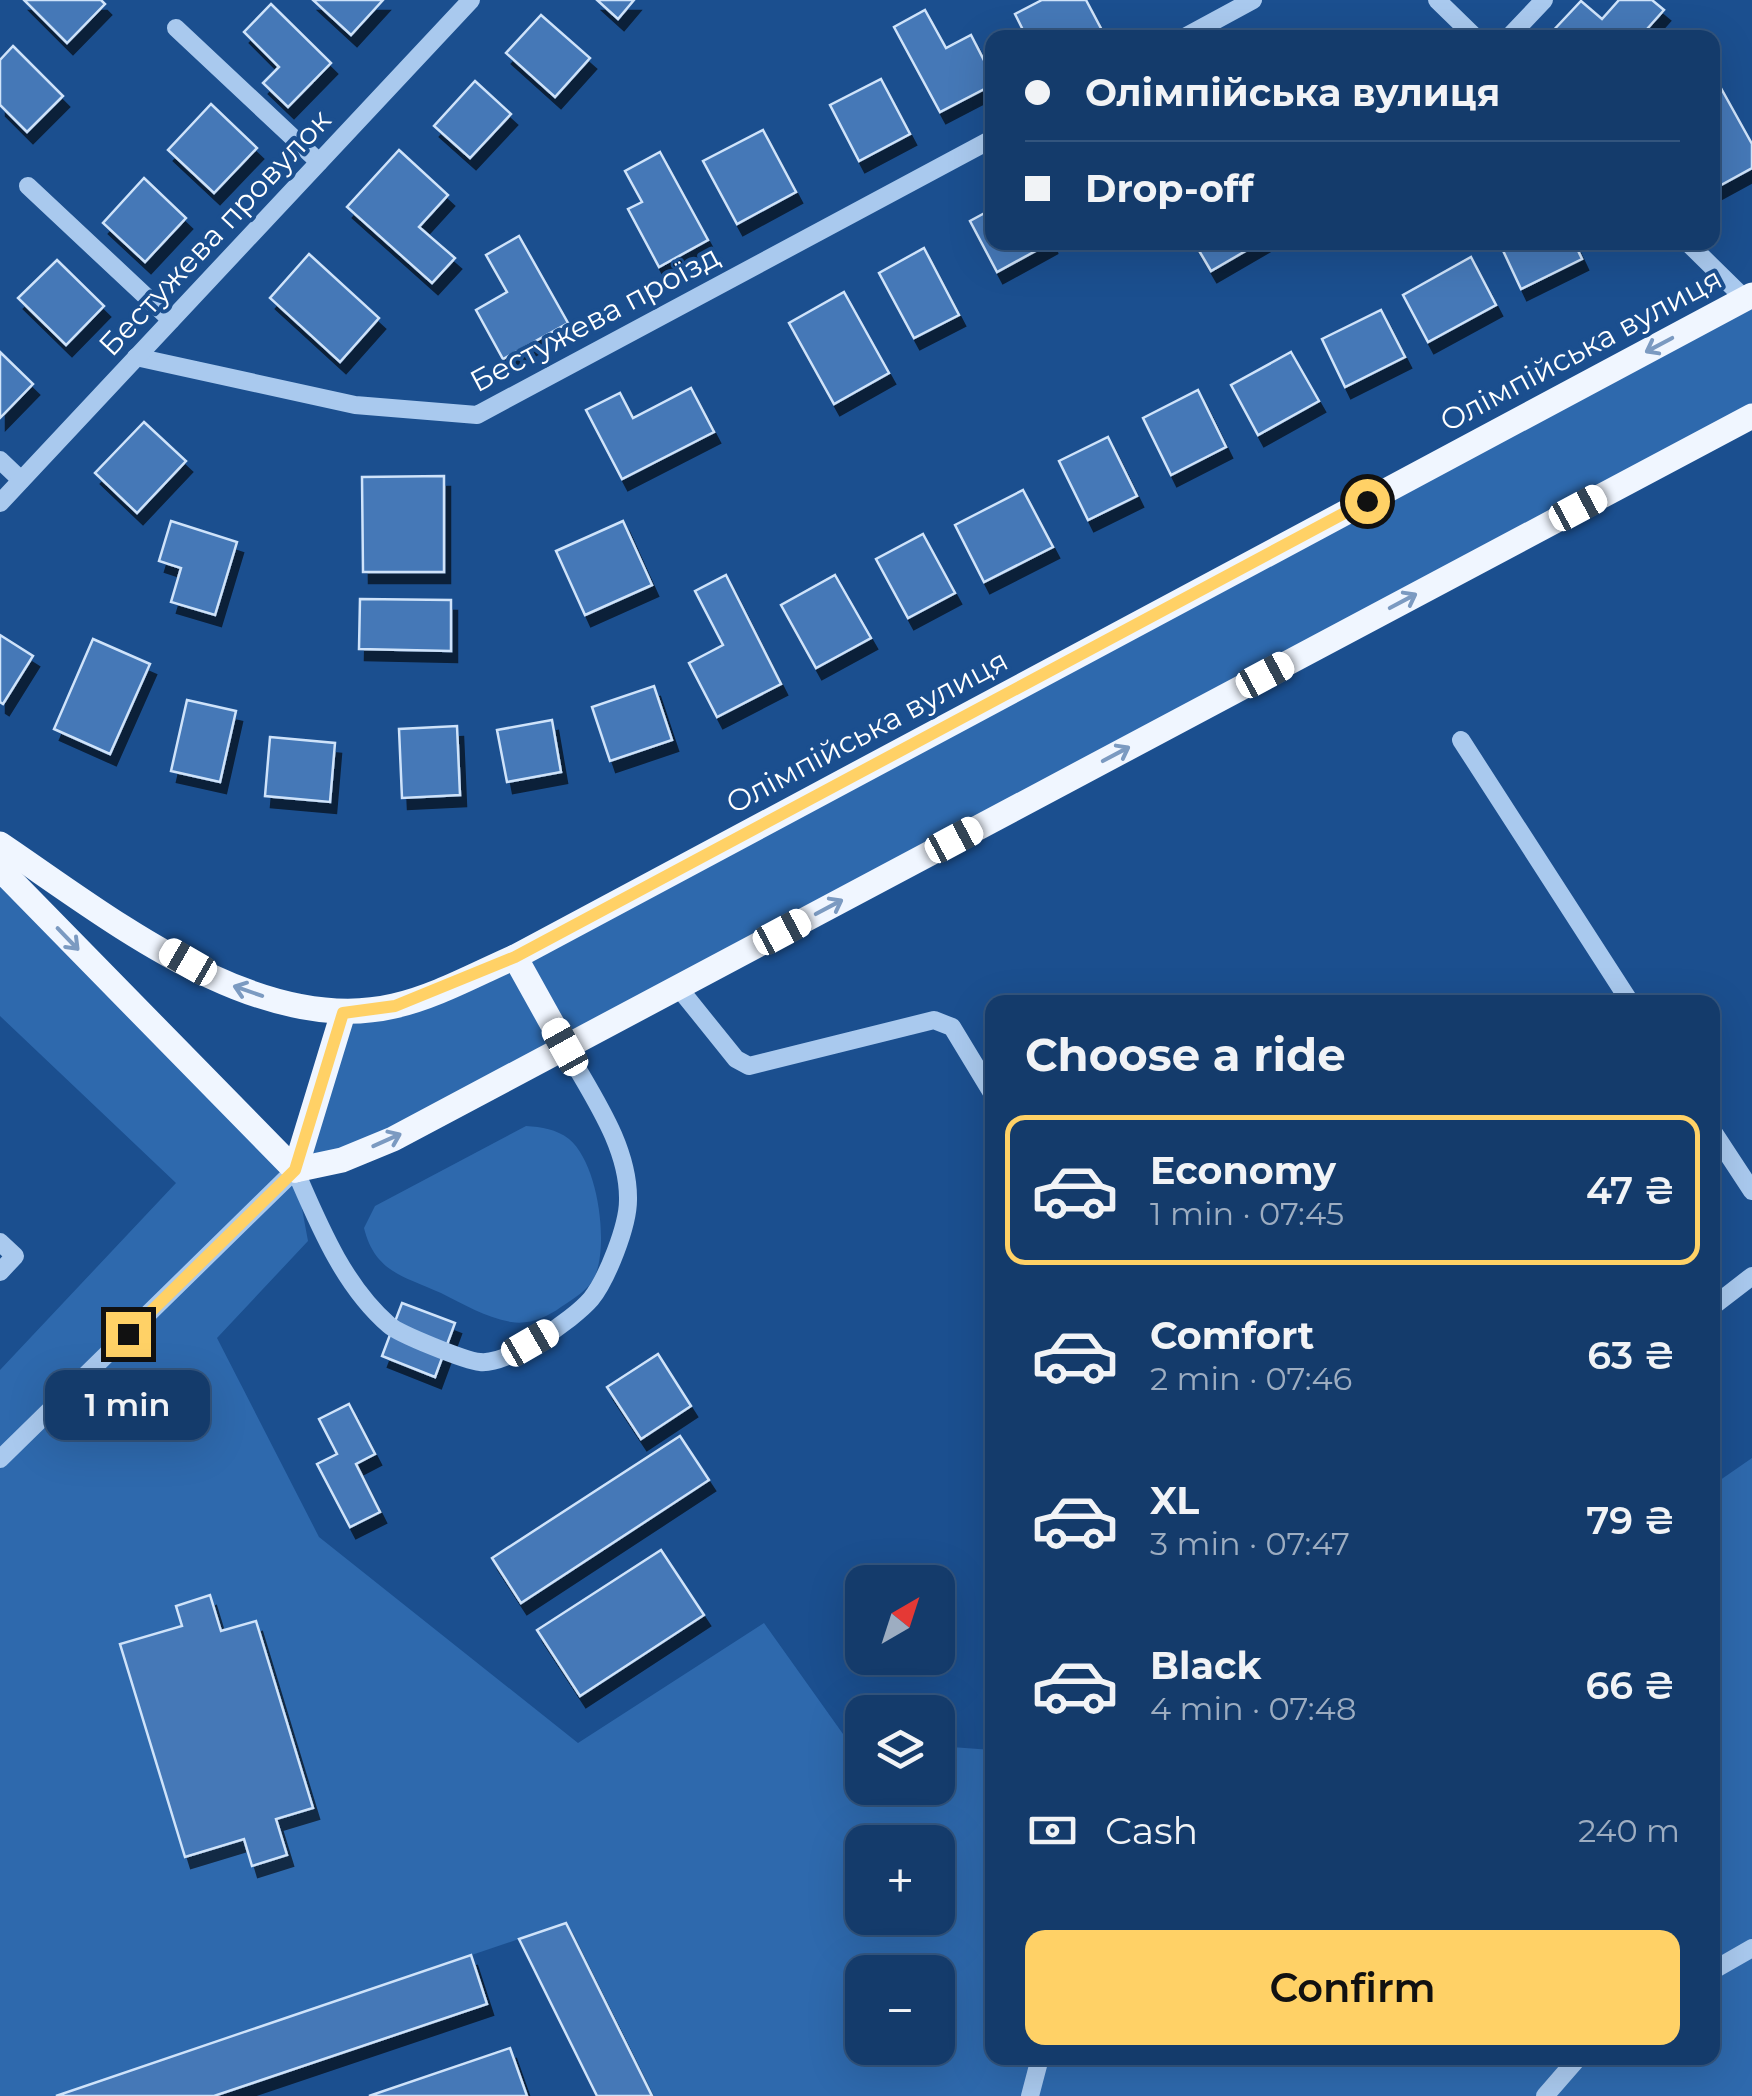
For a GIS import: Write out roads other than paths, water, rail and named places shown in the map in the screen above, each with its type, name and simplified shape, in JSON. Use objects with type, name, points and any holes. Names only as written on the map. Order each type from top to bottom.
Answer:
[{"type":"main road","name":"Олімпійська вулиця","points":[[0,844],[124,926],[219,981],[286,1004],[343,1013],[395,1006],[515,957],[1750,302]]},
{"type":"main road","points":[[295,1170],[342,1160],[393,1139],[1752,416]]},
{"type":"main road","points":[[0,869],[295,1170]]},
{"type":"main road","points":[[515,957],[565,1047]]},
{"type":"main road","points":[[295,1170],[343,1013]]},
{"type":"street","points":[[1198,30],[1253,0]]},
{"type":"street","points":[[1438,0],[1468,30]]},
{"type":"street","points":[[1516,30],[1544,0]]},
{"type":"street","name":"Бестужева провулок","points":[[0,503],[465,2]]},
{"type":"street","points":[[176,28],[319,162]]},
{"type":"street","name":"Бестужева проїзд","points":[[136,357],[355,406],[477,415],[985,143]]},
{"type":"street","points":[[28,186],[171,320]]},
{"type":"street","points":[[1695,250],[1750,302]]},
{"type":"street","points":[[0,460],[22,480]]},
{"type":"street","points":[[1461,740],[1625,995]]},
{"type":"street","points":[[678,987],[736,1059],[748,1066],[934,1020],[952,1026],[985,1082]]},
{"type":"street","points":[[0,1459],[295,1170],[322,1232],[364,1299],[392,1328],[481,1363],[508,1356],[552,1330],[590,1299],[615,1252],[628,1201],[618,1146],[565,1047]]},
{"type":"street","points":[[1720,1142],[1752,1191]]},
{"type":"street","points":[[0,1242],[15,1256],[0,1272]]},
{"type":"street","points":[[1720,1301],[1752,1276]]},
{"type":"street","points":[[1720,1966],[1752,1948]]},
{"type":"street","points":[[1030,2096],[1038,2065]]},
{"type":"street","points":[[1546,2096],[1572,2065]]}]
